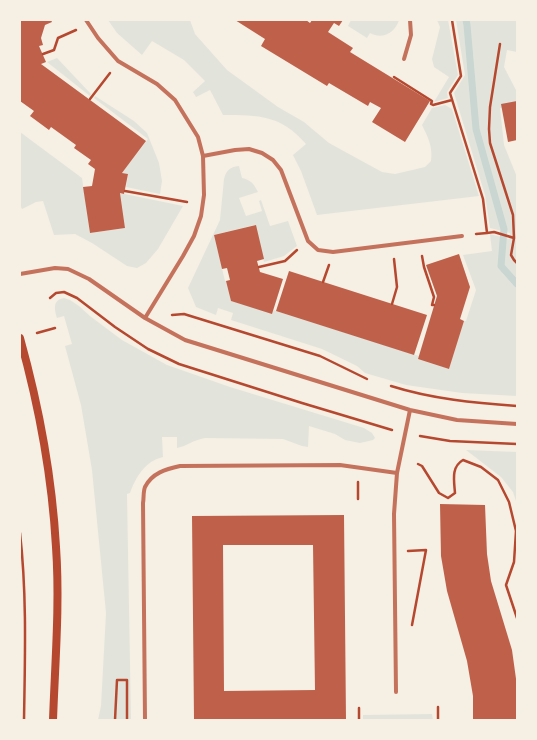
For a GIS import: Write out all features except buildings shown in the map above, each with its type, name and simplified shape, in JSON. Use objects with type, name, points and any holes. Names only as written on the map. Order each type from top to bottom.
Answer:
[{"type":"main road","points":[[20,338],[36,405],[51,487],[56,548],[57,603],[53,720]]},
{"type":"street","points":[[86,20],[98,38],[118,61],[157,84],[175,100],[198,137],[203,156],[205,175],[203,205],[194,236],[145,318]]},
{"type":"street","points":[[404,59],[411,35],[410,20]]},
{"type":"street","points":[[203,156],[249,149],[262,153],[273,160],[281,170],[308,241],[318,250],[327,252],[462,236]]},
{"type":"street","points":[[20,274],[55,268],[68,269],[89,278],[145,318],[185,340],[410,410],[456,420],[517,424]]},
{"type":"street","points":[[396,692],[394,514],[397,473],[410,410]]},
{"type":"street","points":[[145,720],[143,503],[145,488],[153,476],[165,469],[180,466],[340,465],[397,473]]},
{"type":"path","points":[[452,20],[461,76],[450,93],[483,199],[487,233]]},
{"type":"path","points":[[43,54],[54,50],[58,38],[89,24]]},
{"type":"path","points":[[500,44],[490,107],[490,143],[513,215],[514,238],[511,255],[517,263]]},
{"type":"path","points":[[90,99],[118,61]]},
{"type":"path","points":[[394,77],[432,101],[431,104],[433,105],[452,100]]},
{"type":"path","points":[[125,191],[203,205]]},
{"type":"path","points":[[462,236],[494,232],[514,238]]},
{"type":"path","points":[[258,267],[285,261],[308,241]]},
{"type":"path","points":[[420,242],[424,267],[434,297],[432,305],[434,305]]},
{"type":"path","points":[[392,245],[397,287],[392,304]]},
{"type":"path","points":[[50,298],[56,293],[64,292],[77,298],[115,327],[148,349],[179,364],[302,403],[405,433],[450,441],[517,444]]},
{"type":"path","points":[[145,318],[184,314],[192,316],[320,356],[371,380]]},
{"type":"path","points":[[385,384],[406,391],[437,397],[476,403],[517,406]]},
{"type":"path","points":[[418,464],[422,466],[439,493],[448,498],[455,493],[454,471],[458,463],[464,460],[481,467],[498,480],[509,502],[516,531],[514,562],[506,585],[517,618]]},
{"type":"path","points":[[358,480],[358,499]]},
{"type":"path","points":[[20,533],[24,564],[26,608],[24,720]]},
{"type":"path","points":[[409,551],[426,550],[410,632]]},
{"type":"path","points":[[115,720],[117,680],[127,680],[127,720]]},
{"type":"path","points":[[438,707],[438,720]]},
{"type":"path","points":[[359,708],[359,720]]},
{"type":"shaded area","points":[[108,20],[190,20],[195,34],[227,70],[278,107],[304,122],[329,143],[382,172],[395,174],[425,167],[431,161],[431,147],[422,125],[432,108],[445,105],[452,109],[479,196],[317,215],[301,171],[293,155],[306,144],[297,134],[288,127],[269,119],[248,115],[223,115],[210,90],[196,97],[193,92],[205,81],[184,60],[152,41],[142,55],[117,33]]},
{"type":"shaded area","points":[[351,20],[399,20],[397,25],[388,34],[379,36],[370,33],[367,38],[348,26]]},
{"type":"shaded area","points":[[437,20],[448,20],[458,75],[447,92],[448,98],[434,102],[449,77],[434,67],[432,59],[440,27]]},
{"type":"shaded area","points":[[456,20],[517,20],[517,52],[507,50],[504,67],[517,92],[517,106],[500,108],[504,145],[517,177],[517,396],[462,393],[406,385],[365,373],[357,366],[322,349],[231,320],[233,313],[218,308],[216,315],[196,307],[188,288],[220,220],[224,179],[226,174],[230,168],[239,166],[242,178],[252,183],[258,192],[239,198],[246,216],[262,211],[259,201],[261,200],[270,226],[288,221],[297,246],[284,256],[264,262],[255,225],[214,235],[231,301],[272,313],[274,310],[419,356],[418,359],[449,369],[464,321],[466,321],[476,290],[463,255],[492,251],[490,234],[509,239],[510,233],[490,228],[485,195],[454,93],[465,75]]},
{"type":"shaded area","points":[[57,58],[91,94],[90,96],[47,62]]},
{"type":"shaded area","points":[[95,96],[134,121],[147,133],[159,163],[162,181],[160,194],[126,187],[128,174],[122,173],[148,139],[94,98]]},
{"type":"shaded area","points":[[20,132],[82,178],[90,233],[125,228],[120,193],[183,206],[158,249],[146,263],[137,268],[127,266],[92,243],[75,234],[54,235],[43,201],[36,202],[22,209],[20,205]]},
{"type":"shaded area","points":[[64,298],[79,306],[122,340],[167,365],[230,387],[364,428],[372,433],[375,438],[373,440],[360,443],[345,440],[335,434],[309,426],[308,447],[283,439],[205,438],[177,448],[177,437],[162,437],[163,457],[151,462],[142,470],[130,493],[127,494],[131,720],[98,720],[101,706],[106,613],[92,470],[81,405],[65,346],[72,344],[64,316],[57,318],[55,311],[56,303],[60,299]]},
{"type":"shaded area","points":[[466,450],[517,452],[517,504],[513,492],[501,477]]},
{"type":"shaded area","points":[[432,714],[433,720],[363,720],[363,715]]},
{"type":"waterway","points":[[466,20],[476,129],[504,229],[501,266],[517,284]]}]
